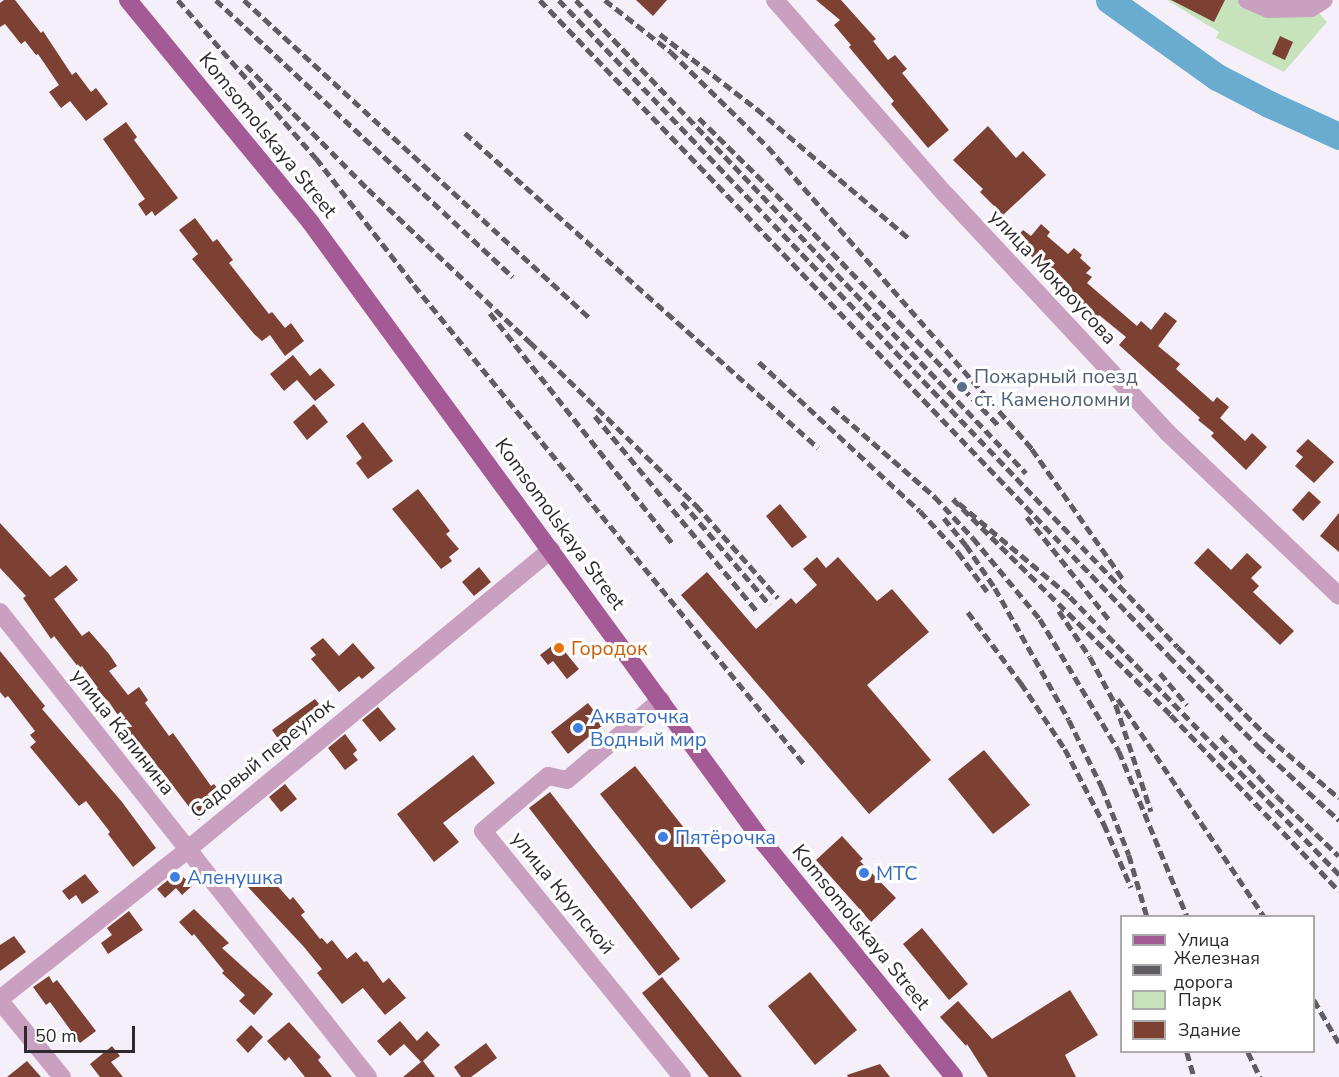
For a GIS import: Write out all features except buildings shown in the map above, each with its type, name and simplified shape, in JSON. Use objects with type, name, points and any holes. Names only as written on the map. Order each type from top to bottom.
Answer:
[{"type":"main road","name":"Komsomolskaya Street","points":[[128,0],[312,223],[764,843],[954,1077]]},
{"type":"street","name":"улица Мокроусова","points":[[775,0],[946,195],[1168,434],[1339,596]]},
{"type":"street","points":[[1247,0],[1268,9],[1311,8],[1324,0]]},
{"type":"street","name":"Садовый переулок","points":[[0,1000],[551,550]]},
{"type":"street","name":"улица Калинина","points":[[0,612],[368,1077]]},
{"type":"street","name":"улица Крупской","points":[[660,700],[567,780],[548,776],[483,831],[682,1077]]},
{"type":"street","points":[[0,1000],[62,1077]]},
{"type":"green space","points":[[1167,0],[1307,0],[1327,22],[1284,72],[1216,38],[1219,32]]},
{"type":"waterway","points":[[1109,0],[1217,77],[1339,136]]},
{"type":"railway","points":[[178,0],[316,158],[414,285],[805,765]]},
{"type":"railway","points":[[216,0],[513,277]]},
{"type":"railway","points":[[244,0],[591,319]]},
{"type":"railway","points":[[540,0],[1169,656],[1258,746],[1339,820]]},
{"type":"railway","points":[[559,0],[1178,647],[1267,736],[1339,798]]},
{"type":"railway","points":[[576,0],[1026,473]]},
{"type":"railway","points":[[605,0],[671,52],[768,147],[1032,449],[1123,579]]},
{"type":"railway","points":[[660,34],[757,109],[911,240]]},
{"type":"railway","points":[[246,65],[368,189],[530,342],[696,505],[778,598]]},
{"type":"railway","points":[[699,118],[776,194],[998,425]]},
{"type":"railway","points":[[465,133],[818,448]]},
{"type":"railway","points":[[490,313],[673,544]]},
{"type":"railway","points":[[759,362],[920,511],[958,552],[987,591]]},
{"type":"railway","points":[[832,407],[935,497],[973,538],[1040,619],[1119,751],[1187,915]]},
{"type":"railway","points":[[595,416],[758,612]]},
{"type":"railway","points":[[1339,875],[1069,596],[953,499],[1171,715],[1339,891]]},
{"type":"railway","points":[[682,502],[770,605]]},
{"type":"railway","points":[[1027,517],[1111,622]]},
{"type":"railway","points":[[944,518],[966,545],[995,588],[1069,720],[1102,787],[1129,855],[1147,915]]},
{"type":"railway","points":[[1059,611],[1090,657],[1116,705],[1151,811]]},
{"type":"railway","points":[[968,612],[1021,683],[1065,749],[1104,824],[1131,887]]},
{"type":"railway","points":[[1160,673],[1187,705]]},
{"type":"railway","points":[[1118,699],[1263,915]]},
{"type":"railway","points":[[1221,736],[1277,796],[1339,856]]},
{"type":"railway","points":[[1315,1002],[1339,1043]]},
{"type":"railway","points":[[1187,1053],[1194,1077]]},
{"type":"railway","points":[[1248,1053],[1260,1077]]},
{"type":"place","name":"Пожарный поезд ст. Каменоломни","points":[[962,387]]},
{"type":"place","name":"Городок","points":[[559,648]]},
{"type":"place","name":"Акваточка Водный мир","points":[[578,728]]},
{"type":"place","name":"Пятёрочка","points":[[663,837]]},
{"type":"place","name":"МТС","points":[[864,873]]},
{"type":"place","name":"Аленушка","points":[[175,877]]}]
